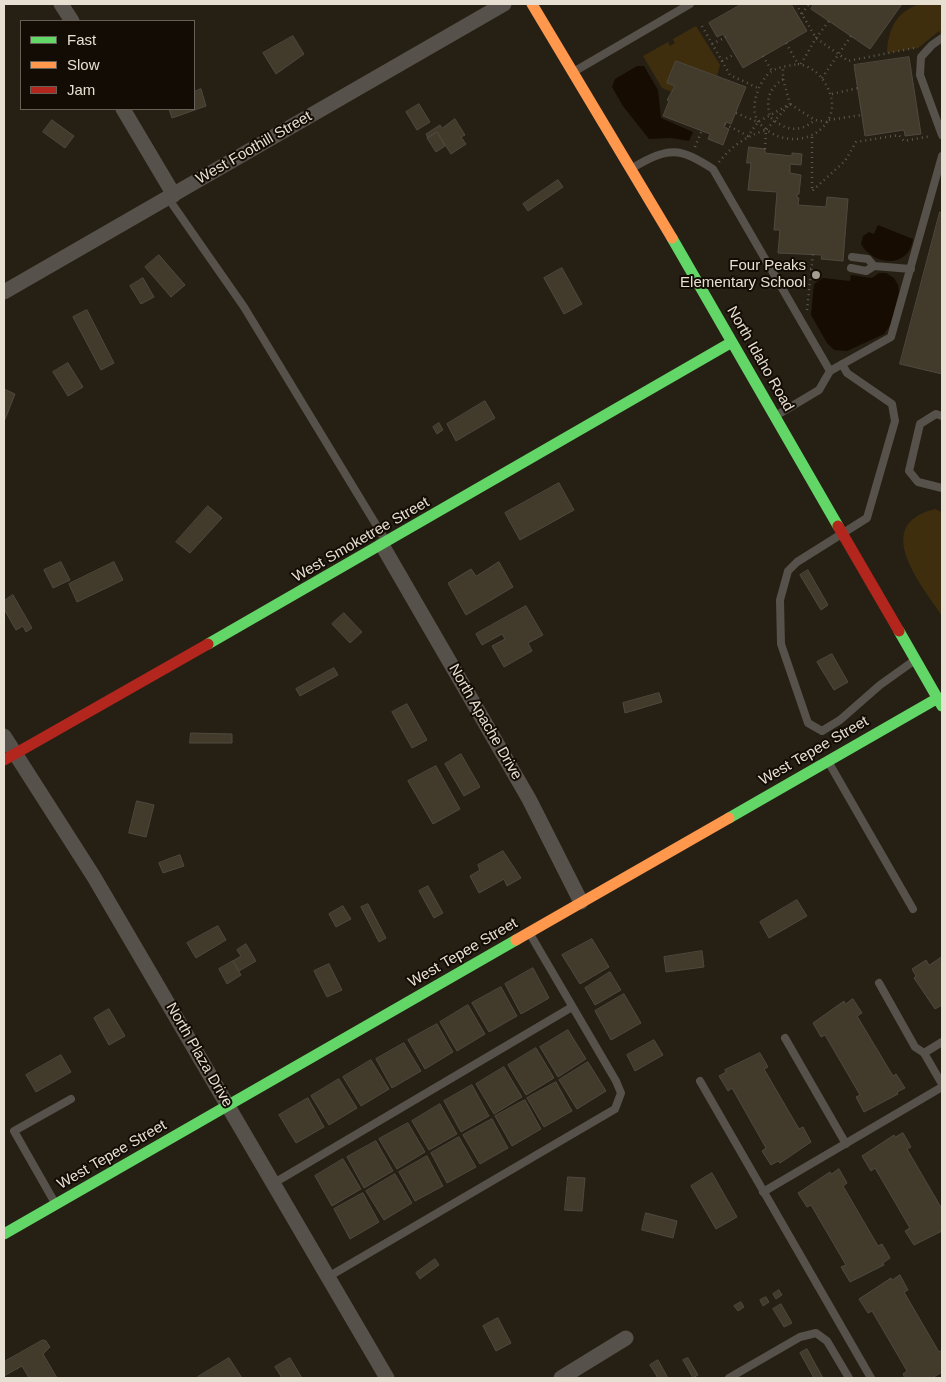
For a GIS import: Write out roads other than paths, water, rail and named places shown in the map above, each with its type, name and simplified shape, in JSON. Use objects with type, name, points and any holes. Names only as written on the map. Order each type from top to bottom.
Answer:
[{"type":"street","points":[[61,4],[71,20]]},
{"type":"street","name":"West Foothill Street","points":[[4,292],[504,4]]},
{"type":"street","name":"North Idaho Road","points":[[532,4],[632,168],[842,533],[916,660],[939,695]]},
{"type":"street","points":[[124,110],[171,196]]},
{"type":"street","name":"West Smoketree Street","points":[[10,757],[385,544],[732,342]]},
{"type":"street","name":"North Apache Drive","points":[[385,544],[529,799],[581,902]]},
{"type":"street","name":"West Tepee Street","points":[[4,1234],[828,761],[939,695]]},
{"type":"street","name":"North Plaza Drive","points":[[4,736],[10,757],[94,877],[387,1378]]},
{"type":"street","points":[[561,1378],[626,1338]]},
{"type":"lane","points":[[574,72],[690,4]]},
{"type":"lane","points":[[942,38],[932,44],[921,57],[920,75],[942,134]]},
{"type":"lane","points":[[632,168],[657,154],[674,152],[692,155],[713,169],[830,371]]},
{"type":"lane","points":[[776,416],[819,390],[830,371],[891,337],[942,156]]},
{"type":"lane","points":[[171,196],[244,307],[385,544]]},
{"type":"lane","points":[[852,257],[868,259],[874,266]]},
{"type":"lane","points":[[851,268],[866,271],[874,266],[911,270]]},
{"type":"lane","points":[[842,364],[847,373],[892,404],[895,420],[867,518],[797,562],[788,571],[780,600],[781,644],[808,723],[822,730],[840,720],[880,685],[916,660]]},
{"type":"lane","points":[[942,416],[936,414],[920,424],[909,471],[918,482],[942,488]]},
{"type":"lane","points":[[828,761],[913,909]]},
{"type":"lane","points":[[328,1277],[615,1109],[621,1093],[619,1087],[528,933]]},
{"type":"lane","points":[[763,1192],[942,1085],[924,1053],[915,1047],[879,983]]},
{"type":"lane","points":[[274,1183],[572,1007]]},
{"type":"lane","points":[[785,1038],[846,1144]]},
{"type":"lane","points":[[924,1053],[942,1042]]},
{"type":"lane","points":[[700,1081],[872,1378]]},
{"type":"lane","points":[[56,1205],[14,1131],[71,1099]]},
{"type":"lane","points":[[729,1378],[800,1337],[816,1333],[827,1341],[849,1378]]},
{"type":"place","name":"Four Peaks Elementary School","points":[[816,275]]}]
